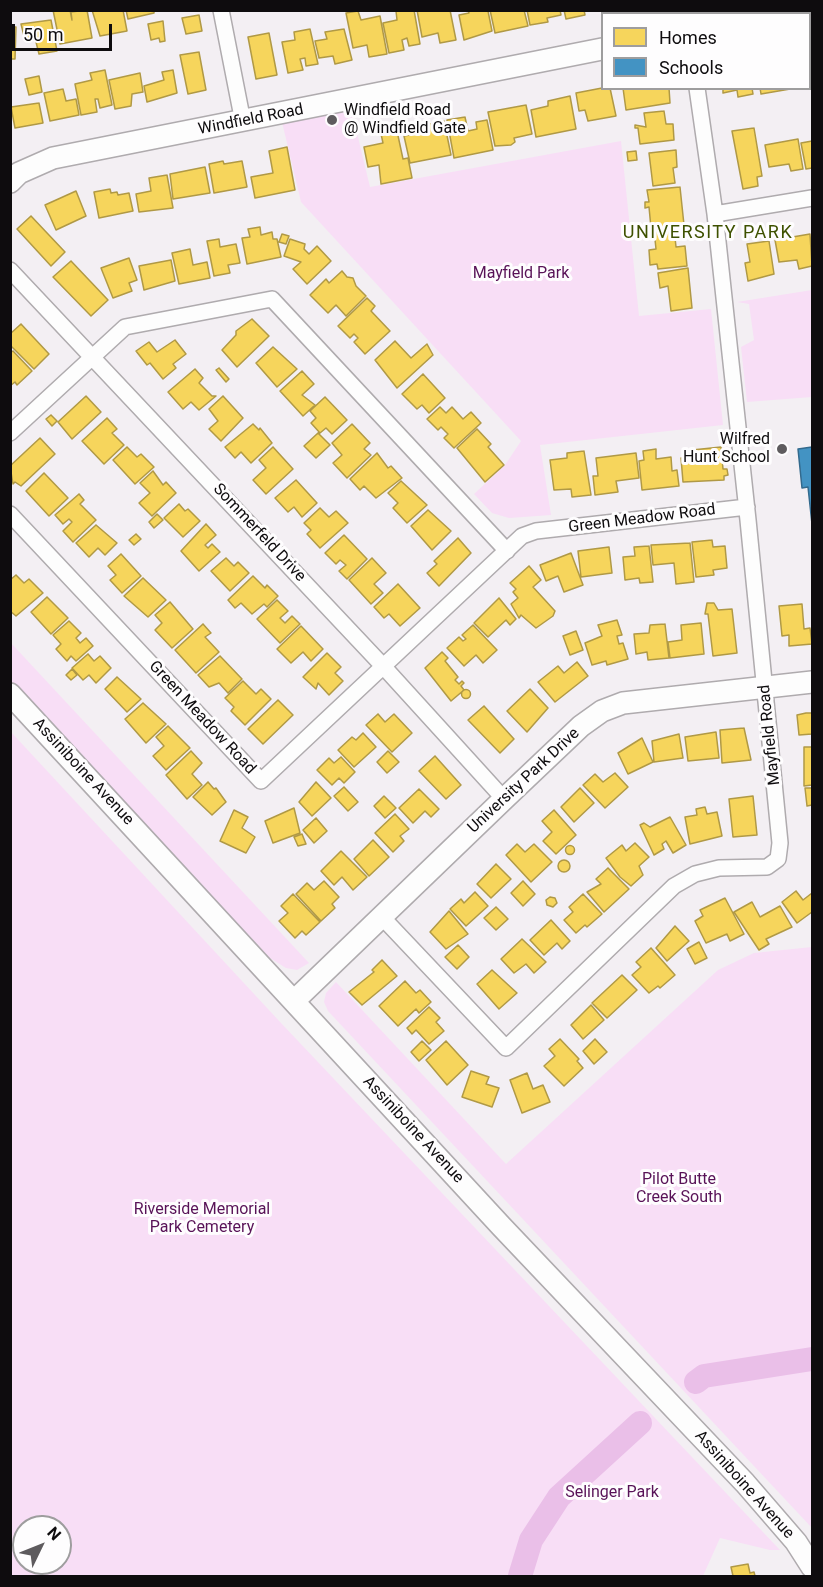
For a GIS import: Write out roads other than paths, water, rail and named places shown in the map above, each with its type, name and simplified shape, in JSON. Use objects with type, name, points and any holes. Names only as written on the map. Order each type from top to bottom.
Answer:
[{"type":"street","points":[[221,10],[243,122]]},
{"type":"street","name":"Windfield Road","points":[[10,182],[19,173],[53,158],[601,49]]},
{"type":"street","name":"Mayfield Road","points":[[381,916],[506,1048],[674,886],[695,874],[719,868],[767,867],[778,859],[780,843],[747,507],[715,214],[697,90]]},
{"type":"street","points":[[715,214],[813,198]]},
{"type":"street","name":"Sommerfeld Drive","points":[[10,270],[384,666],[504,799]]},
{"type":"street","points":[[10,433],[125,327],[272,299],[507,550]]},
{"type":"street","name":"Green Meadow Road","points":[[10,514],[261,781],[522,536],[536,531],[747,507]]},
{"type":"street","name":"University Park Drive","points":[[294,1001],[581,726],[602,711],[623,703],[813,682]]},
{"type":"street","name":"Assiniboine Avenue","points":[[10,694],[501,1226],[745,1483],[796,1542],[813,1567]]},
{"type":"waterway","points":[[696,1382],[704,1376],[812,1359]]},
{"type":"waterway","points":[[520,1576],[531,1540],[559,1497],[640,1423]]},
{"type":"place","name":"Windfield Road @ Windfield Gate","points":[[332,120]]},
{"type":"place","name":"Wilfred Hunt School","points":[[782,449]]},
{"type":"district","name":"UNIVERSITY PARK","points":[[708,233]]},
{"type":"park label","name":"Mayfield Park","points":[[521,274]]},
{"type":"park label","name":"Pilot Butte Creek South","points":[[679,1189]]},
{"type":"park label","name":"Riverside Memorial Park Cemetery","points":[[202,1219]]},
{"type":"park label","name":"Selinger Park","points":[[612,1493]]}]
